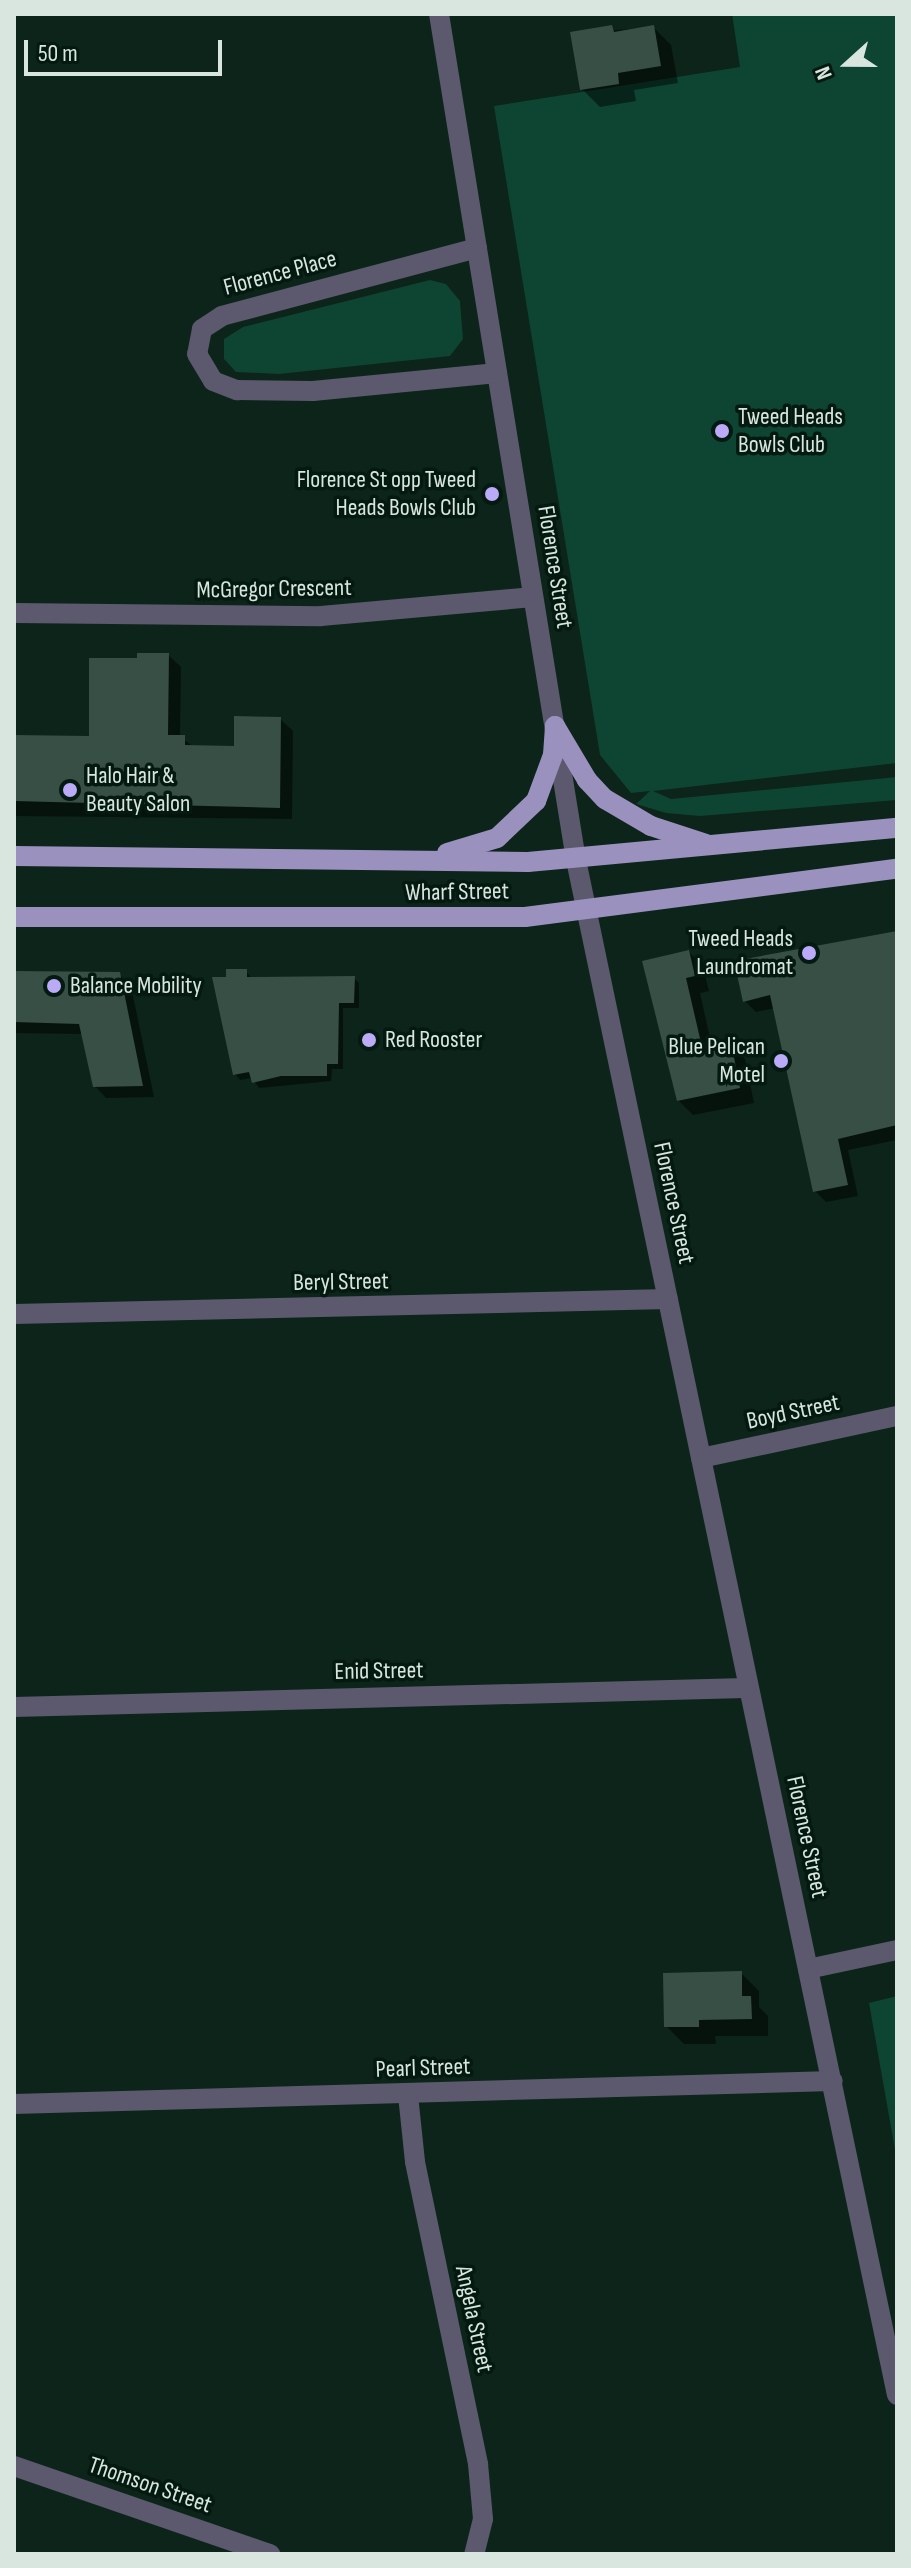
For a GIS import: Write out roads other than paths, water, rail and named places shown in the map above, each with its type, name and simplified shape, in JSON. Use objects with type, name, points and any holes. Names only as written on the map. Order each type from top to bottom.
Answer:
[{"type":"main road","points":[[555,726],[587,780],[605,799],[651,826],[717,847]]},
{"type":"main road","points":[[422,859],[497,838],[519,819],[536,801],[547,776],[555,726]]},
{"type":"main road","name":"Wharf Street","points":[[14,856],[576,860],[897,828]]},
{"type":"main road","name":"Wharf Street","points":[[14,917],[461,920],[587,910],[897,869]]},
{"type":"street","name":"Florence Street","points":[[439,14],[576,860],[746,1688],[833,2081],[897,2395]]},
{"type":"street","name":"Florence Place","points":[[477,248],[222,316],[202,329],[197,354],[213,381],[237,390],[313,391],[497,373]]},
{"type":"street","name":"McGregor Crescent","points":[[14,613],[321,616],[533,597]]},
{"type":"street","name":"Beryl Street","points":[[14,1314],[668,1299]]},
{"type":"street","name":"Boyd Street","points":[[701,1458],[897,1416]]},
{"type":"street","name":"Enid Street","points":[[14,1707],[746,1688]]},
{"type":"street","points":[[808,1969],[897,1950]]},
{"type":"street","name":"Pearl Street","points":[[14,2104],[833,2081]]},
{"type":"street","name":"Angela Street","points":[[408,2095],[415,2162],[478,2464],[483,2519],[474,2554]]},
{"type":"street","name":"Thomson Street","points":[[14,2466],[270,2554]]},
{"type":"place","name":"Tweed Heads Bowls Club","points":[[722,431]]},
{"type":"place","name":"Florence St opp Tweed Heads Bowls Club","points":[[492,494]]},
{"type":"place","name":"Halo Hair & Beauty Salon","points":[[70,790]]},
{"type":"place","name":"Tweed Heads Laundromat","points":[[809,953]]},
{"type":"place","name":"Balance Mobility","points":[[54,986]]},
{"type":"place","name":"Red Rooster","points":[[369,1040]]},
{"type":"place","name":"Blue Pelican Motel","points":[[781,1061]]}]
